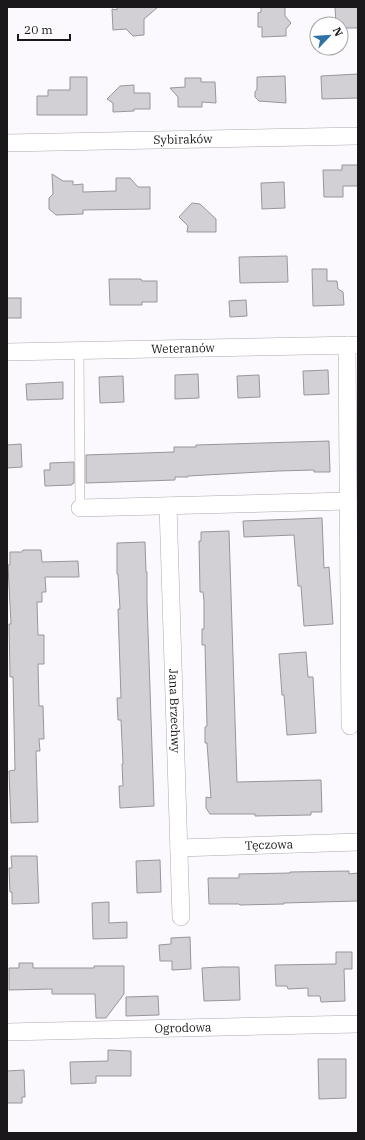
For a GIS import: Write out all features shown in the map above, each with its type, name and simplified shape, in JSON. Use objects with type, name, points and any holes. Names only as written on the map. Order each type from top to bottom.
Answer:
[{"type":"street","name":"Sybiraków","points":[[7,143],[358,136]]},
{"type":"street","name":"Weteranów","points":[[7,352],[353,345]]},
{"type":"street","points":[[350,726],[348,501],[353,345]]},
{"type":"street","points":[[80,508],[348,501]]},
{"type":"street","name":"Jana Brzechwy","points":[[168,506],[181,917]]},
{"type":"street","name":"Tęczowa","points":[[179,848],[358,842]]},
{"type":"street","name":"Ogrodowa","points":[[7,1032],[358,1024]]},
{"type":"lane","points":[[79,350],[80,508]]},
{"type":"building","points":[[117,7],[158,7],[144,19],[144,35],[133,36],[126,29],[113,30],[112,9],[117,10]]},
{"type":"building","points":[[261,7],[285,7],[285,16],[291,23],[286,29],[286,36],[262,37],[262,27],[258,27],[258,13],[261,12]]},
{"type":"building","points":[[335,7],[358,7],[358,28],[349,28],[349,16],[336,16]]},
{"type":"building","points":[[358,74],[358,98],[322,99],[321,76]]},
{"type":"building","points":[[285,76],[286,103],[259,101],[255,97],[257,77]]},
{"type":"building","points":[[70,77],[87,77],[87,115],[37,115],[37,96],[48,96],[48,90],[70,90]]},
{"type":"building","points":[[185,78],[201,78],[201,82],[215,82],[216,103],[202,102],[202,107],[178,107],[178,97],[170,88],[185,87]]},
{"type":"building","points":[[134,85],[134,93],[150,93],[150,109],[134,109],[134,111],[113,112],[113,103],[107,99],[120,86]]},
{"type":"building","points":[[342,165],[358,165],[358,186],[343,186],[343,197],[324,197],[323,170],[342,170]]},
{"type":"building","points":[[52,174],[63,181],[73,181],[73,185],[83,184],[83,192],[116,191],[116,178],[130,178],[138,187],[150,187],[150,209],[83,210],[83,214],[56,215],[49,209],[49,198],[53,194]]},
{"type":"building","points":[[284,182],[285,208],[262,209],[261,183]]},
{"type":"building","points":[[192,203],[200,204],[216,219],[216,232],[187,232],[188,226],[179,217]]},
{"type":"building","points":[[287,256],[288,282],[240,283],[239,257]]},
{"type":"building","points":[[312,269],[327,269],[327,281],[337,281],[338,289],[343,292],[344,305],[313,306]]},
{"type":"building","points":[[109,279],[141,279],[142,281],[157,281],[157,302],[142,302],[142,305],[110,305]]},
{"type":"building","points":[[7,298],[21,298],[21,318],[7,318]]},
{"type":"building","points":[[246,300],[247,316],[230,317],[229,301]]},
{"type":"building","points":[[328,370],[329,394],[304,395],[303,371]]},
{"type":"building","points":[[198,374],[199,398],[175,399],[175,375]]},
{"type":"building","points":[[259,375],[260,397],[238,398],[237,376]]},
{"type":"building","points":[[123,376],[124,402],[100,403],[99,377]]},
{"type":"building","points":[[63,382],[63,399],[27,400],[26,384]]},
{"type":"building","points":[[329,441],[330,472],[314,472],[314,470],[278,471],[175,477],[175,480],[86,483],[86,455],[174,452],[174,447],[196,447],[196,445]]},
{"type":"building","points":[[21,444],[22,467],[7,468],[7,445]]},
{"type":"building","points":[[74,462],[74,483],[72,485],[45,486],[44,470],[50,470],[50,463]]},
{"type":"building","points":[[322,518],[324,568],[329,567],[333,624],[304,626],[301,586],[298,586],[294,535],[244,537],[243,521]]},
{"type":"building","points":[[229,531],[237,782],[321,780],[322,812],[311,812],[311,815],[255,816],[255,814],[210,814],[206,808],[206,797],[211,798],[207,743],[205,743],[205,727],[207,726],[205,645],[202,645],[202,629],[204,629],[204,601],[203,592],[200,592],[199,541],[201,541],[201,532]]},
{"type":"building","points":[[145,542],[154,806],[120,808],[119,786],[123,786],[123,764],[121,720],[118,720],[117,698],[121,698],[118,609],[120,609],[117,574],[117,543]]},
{"type":"building","points":[[23,550],[41,550],[42,562],[78,561],[79,577],[45,577],[46,592],[42,592],[42,602],[37,602],[38,635],[44,635],[44,664],[38,664],[39,706],[43,706],[44,739],[39,739],[40,751],[36,751],[38,822],[11,823],[9,771],[15,770],[13,677],[10,677],[9,624],[11,624],[8,565],[10,565],[10,552],[22,552]]},
{"type":"building","points":[[306,652],[308,677],[313,677],[316,733],[287,735],[279,654]]},
{"type":"building","points":[[11,856],[37,856],[39,903],[12,904],[9,868],[12,868]]},
{"type":"building","points":[[160,860],[161,892],[137,893],[136,861]]},
{"type":"building","points":[[349,871],[349,874],[358,873],[358,901],[240,905],[209,904],[208,878],[239,878],[239,874]]},
{"type":"building","points":[[109,902],[109,923],[127,922],[127,938],[93,939],[92,903]]},
{"type":"building","points":[[190,937],[191,969],[172,970],[172,961],[160,961],[159,945],[171,944],[171,938]]},
{"type":"building","points":[[336,952],[352,952],[352,969],[344,969],[345,1001],[321,1002],[320,996],[308,996],[308,988],[288,989],[287,986],[276,986],[275,965],[336,964]]},
{"type":"building","points":[[19,963],[33,963],[33,968],[94,968],[94,966],[124,966],[124,994],[106,1018],[96,1018],[95,994],[52,994],[52,989],[9,990],[9,968],[19,968]]},
{"type":"building","points":[[239,967],[240,1000],[204,1001],[202,968]]},
{"type":"building","points":[[158,996],[159,1015],[126,1016],[126,997]]},
{"type":"building","points":[[108,1050],[131,1051],[131,1076],[96,1076],[96,1083],[71,1084],[70,1062],[108,1061]]},
{"type":"building","points":[[318,1059],[346,1059],[346,1098],[319,1099]]},
{"type":"building","points":[[24,1070],[25,1097],[22,1097],[22,1103],[7,1103],[7,1071]]}]
